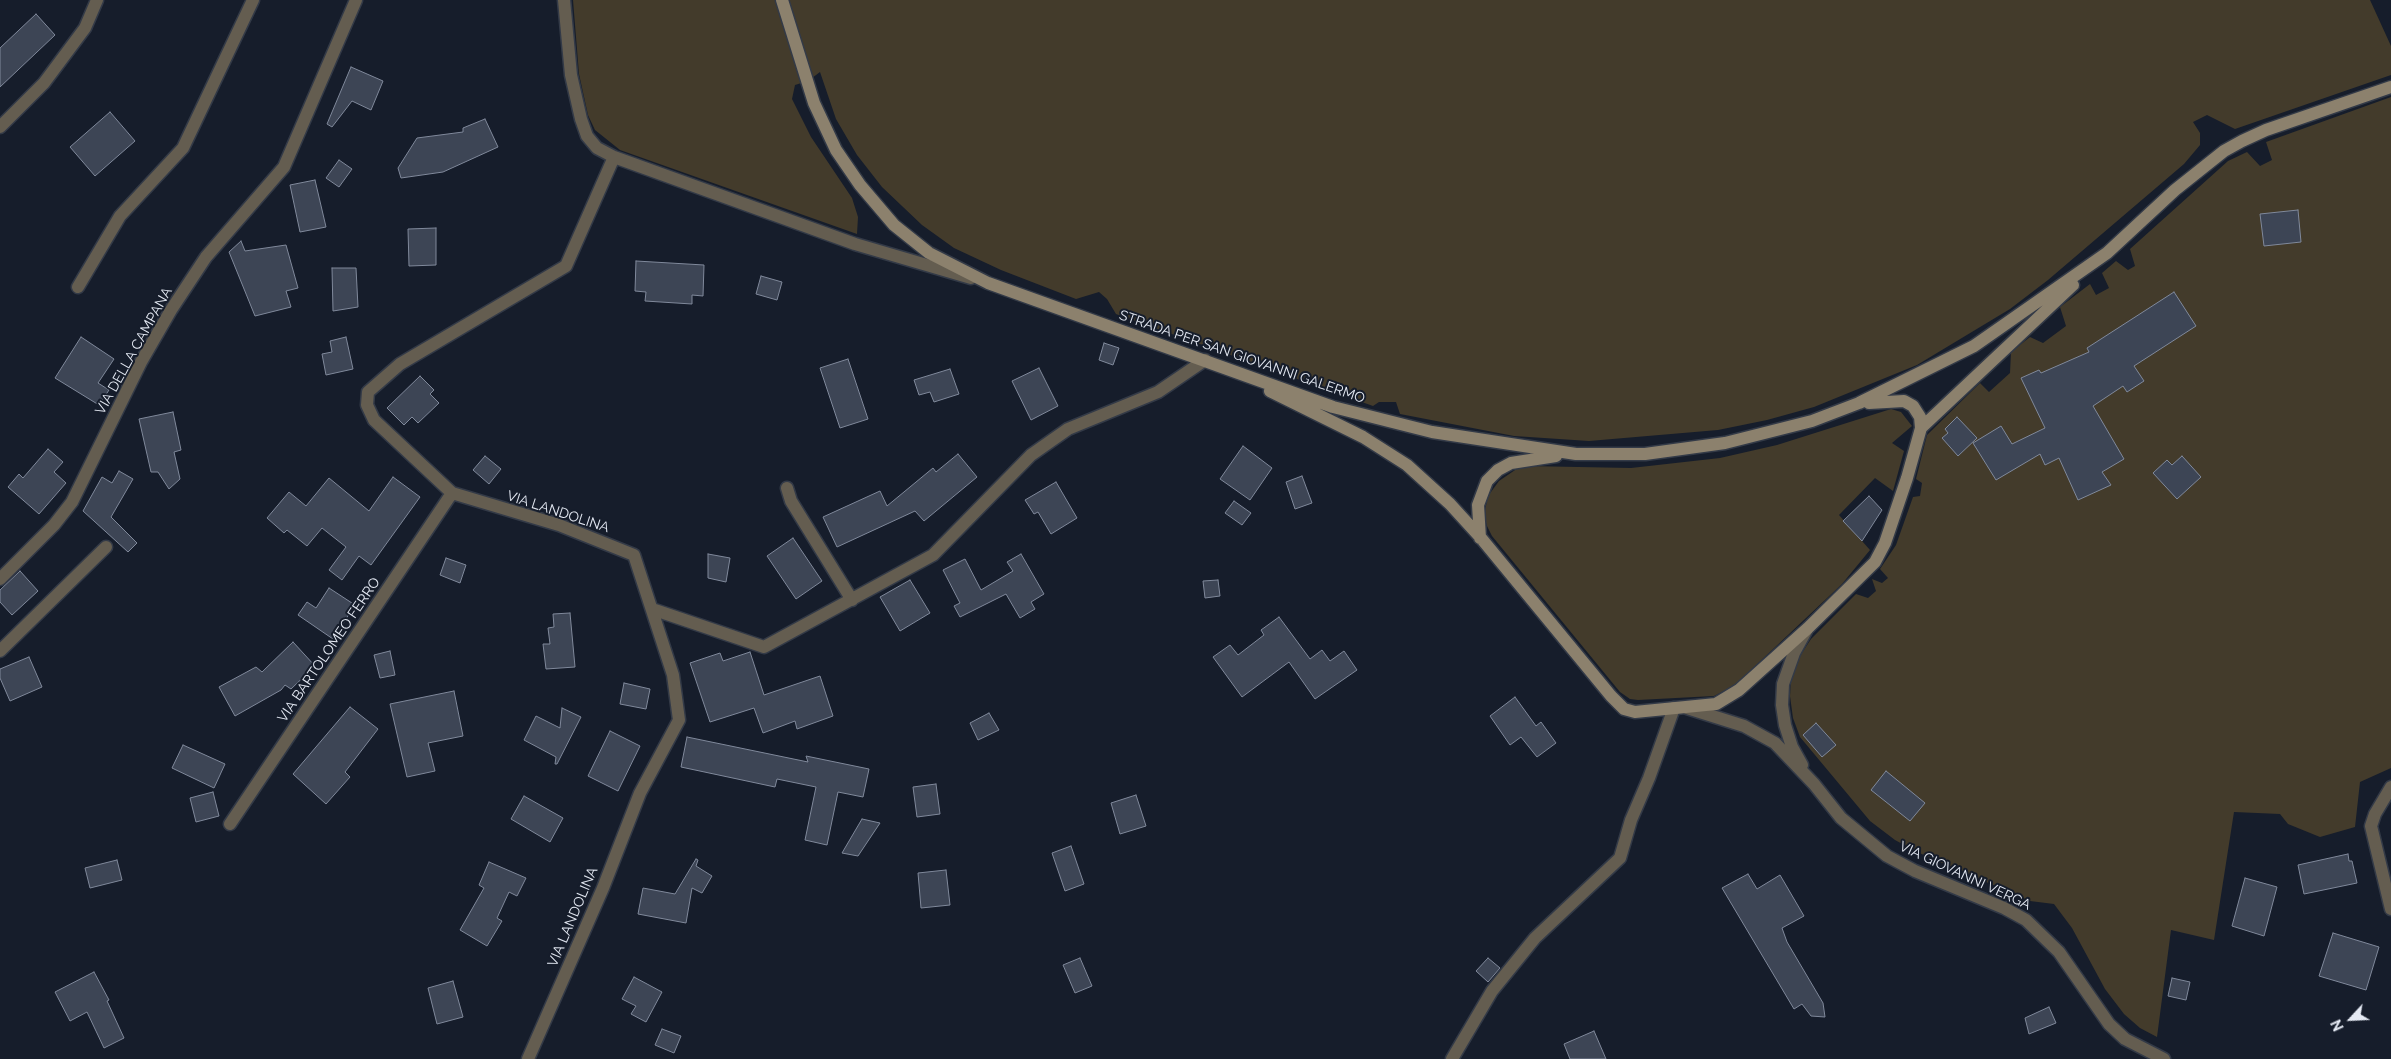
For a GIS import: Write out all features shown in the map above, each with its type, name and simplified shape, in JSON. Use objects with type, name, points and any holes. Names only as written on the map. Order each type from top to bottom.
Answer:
[{"type":"main road","name":"STRADA PER SAN GIOVANNI GALERMO","points":[[782,0],[821,120],[836,150],[860,186],[894,225],[929,253],[988,283],[1333,407],[1432,432],[1576,454],[1645,454],[1725,443],[1812,421],[1859,403],[1974,346],[2107,253],[2175,190],[2230,148],[2266,130],[2391,87]]},
{"type":"main road","points":[[1921,428],[2107,253]]},
{"type":"main road","points":[[1219,366],[1363,437],[1407,465],[1450,504],[1481,538],[1611,696],[1624,709],[1635,712],[1687,708],[1724,701],[1808,628],[1874,562],[1888,534],[1921,428],[1920,417],[1913,406],[1904,401],[1859,403]]},
{"type":"main road","points":[[1481,538],[1478,505],[1487,481],[1498,470],[1525,459],[1576,454]]},
{"type":"street","points":[[0,126],[44,83],[85,28],[97,0]]},
{"type":"street","points":[[78,287],[120,216],[183,148],[253,0]]},
{"type":"street","name":"VIA DELLA CAMPANA","points":[[0,579],[54,525],[72,502],[142,362],[171,310],[206,257],[284,167],[356,0]]},
{"type":"street","points":[[564,0],[570,75],[587,136],[598,148],[614,157],[855,244],[988,283]]},
{"type":"street","name":"VIA LANDOLINA","points":[[528,1059],[603,888],[640,793],[679,720],[673,675],[634,555],[559,525],[452,493],[374,420],[366,405],[368,392],[400,364],[566,266],[614,157]]},
{"type":"street","points":[[652,609],[764,647],[933,555],[1031,455],[1068,430],[1158,392],[1205,360]]},
{"type":"street","points":[[787,488],[791,501],[852,600]]},
{"type":"street","name":"VIA BARTOLOMEO FERRO","points":[[230,824],[452,493]]},
{"type":"street","points":[[0,651],[106,547]]},
{"type":"street","points":[[1808,628],[1794,652],[1783,684],[1782,705],[1785,725],[1792,747],[1814,784]]},
{"type":"street","points":[[1452,1059],[1492,991],[1535,938],[1620,858],[1630,820],[1650,778],[1674,708]]},
{"type":"street","points":[[1687,708],[1744,726],[1775,743],[1814,784]]},
{"type":"street","name":"VIA GIOVANNI VERGA","points":[[1814,784],[1841,818],[1887,856],[1916,871],[2004,908],[2026,920],[2060,952],[2109,1024],[2125,1039],[2164,1059]]},
{"type":"street","points":[[2391,787],[2375,814],[2371,826],[2391,910]]},
{"type":"shaded area","points":[[573,0],[2370,0],[2391,46],[2391,75],[2235,129],[2207,115],[2193,122],[2200,133],[2200,145],[2184,164],[2048,280],[2010,309],[1917,365],[1814,407],[1767,420],[1718,430],[1589,441],[1514,436],[1400,414],[1396,402],[1379,402],[1373,406],[1116,314],[1107,299],[1099,292],[1076,299],[1001,270],[954,248],[922,225],[882,187],[857,155],[836,119],[820,72],[808,81],[795,85],[792,99],[811,137],[852,198],[858,217],[857,234],[620,150],[595,130],[588,115],[579,74]]},
{"type":"shaded area","points":[[2391,97],[2391,768],[2360,782],[2355,827],[2320,837],[2288,824],[2280,814],[2234,812],[2214,940],[2171,930],[2157,1037],[2140,1028],[2124,1014],[2105,989],[2072,928],[2054,904],[2030,901],[1917,852],[1895,840],[1870,821],[1800,737],[1793,718],[1790,696],[1791,677],[1798,659],[1811,639],[1856,594],[1868,598],[1876,591],[1872,579],[1882,583],[1888,578],[1880,569],[1896,545],[1913,497],[1920,496],[1922,483],[1916,479],[1927,435],[1980,383],[1989,392],[2010,373],[2011,352],[2030,337],[2043,343],[2066,326],[2060,307],[2090,284],[2096,295],[2109,288],[2102,273],[2116,261],[2128,270],[2135,266],[2130,249],[2228,161],[2247,152],[2260,166],[2272,160],[2266,142]]},
{"type":"shaded area","points":[[1891,409],[1901,412],[1912,426],[1892,443],[1904,451],[1893,491],[1875,478],[1839,515],[1870,550],[1842,584],[1734,686],[1714,696],[1638,700],[1630,699],[1620,692],[1492,536],[1487,526],[1484,515],[1488,496],[1499,481],[1518,468],[1526,466],[1631,468],[1720,458],[1777,445]]},
{"type":"building","points":[[36,14],[55,35],[0,87],[0,48]]},
{"type":"building","points":[[351,67],[383,81],[371,110],[352,101],[332,127],[327,124]]},
{"type":"building","points":[[110,112],[135,141],[95,176],[70,147]]},
{"type":"building","points":[[485,119],[498,147],[443,172],[401,178],[398,168],[417,138],[463,132],[463,128]]},
{"type":"building","points":[[339,160],[352,169],[339,187],[326,178]]},
{"type":"building","points":[[315,180],[326,227],[300,232],[290,185]]},
{"type":"building","points":[[2298,210],[2301,242],[2264,246],[2260,214]]},
{"type":"building","points":[[436,228],[436,265],[409,266],[408,229]]},
{"type":"building","points":[[241,241],[245,251],[286,245],[298,288],[286,291],[291,307],[255,316],[229,252]]},
{"type":"building","points":[[636,261],[704,265],[703,296],[692,295],[692,304],[645,301],[646,292],[635,291]]},
{"type":"building","points":[[332,268],[356,268],[358,307],[333,311]]},
{"type":"building","points":[[761,276],[782,282],[777,300],[756,294]]},
{"type":"building","points":[[2174,292],[2196,326],[2134,366],[2144,381],[2127,392],[2123,386],[2093,406],[2124,459],[2102,472],[2111,485],[2078,500],[2059,458],[2045,465],[2040,454],[1996,480],[1973,443],[2001,426],[2012,444],[2045,428],[2021,378],[2039,370],[2041,373],[2089,352],[2087,348]]},
{"type":"building","points":[[81,337],[114,359],[98,383],[109,390],[99,405],[55,378]]},
{"type":"building","points":[[346,337],[353,369],[326,375],[322,354],[332,352],[330,341]]},
{"type":"building","points":[[1104,343],[1119,348],[1113,365],[1099,360]]},
{"type":"building","points":[[848,359],[868,419],[840,428],[820,368]]},
{"type":"building","points":[[1039,368],[1058,406],[1031,420],[1012,381]]},
{"type":"building","points":[[950,369],[959,394],[934,402],[930,392],[919,395],[914,380]]},
{"type":"building","points":[[420,376],[434,390],[430,394],[439,403],[418,423],[412,417],[404,425],[387,408]]},
{"type":"building","points":[[173,412],[181,450],[174,452],[180,479],[169,489],[158,472],[151,472],[139,419]]},
{"type":"building","points":[[1957,417],[1977,438],[1958,456],[1942,438],[1948,433],[1945,429]]},
{"type":"building","points":[[1243,446],[1272,468],[1250,500],[1220,479]]},
{"type":"building","points":[[48,449],[63,462],[54,472],[66,483],[39,514],[8,487],[19,474],[23,478]]},
{"type":"building","points":[[958,454],[977,477],[924,521],[915,511],[837,547],[823,517],[880,491],[887,506],[933,468],[936,472]]},
{"type":"building","points":[[485,456],[501,469],[489,484],[473,470]]},
{"type":"building","points":[[2182,456],[2201,477],[2177,499],[2153,473],[2167,460],[2172,465]]},
{"type":"building","points":[[119,471],[133,479],[111,517],[137,543],[128,552],[83,511],[102,477],[112,483]]},
{"type":"building","points":[[1302,476],[1312,503],[1295,509],[1286,482]]},
{"type":"building","points":[[393,477],[420,497],[371,565],[359,556],[342,580],[329,570],[346,547],[322,528],[307,546],[287,530],[284,533],[267,518],[289,492],[306,506],[329,478],[369,511]]},
{"type":"building","points":[[1056,482],[1077,518],[1051,534],[1038,512],[1034,514],[1025,500]]},
{"type":"building","points":[[1869,496],[1882,510],[1862,541],[1843,521]]},
{"type":"building","points":[[1234,501],[1251,513],[1242,525],[1225,513]]},
{"type":"building","points":[[793,538],[822,581],[796,599],[767,556]]},
{"type":"building","points":[[708,554],[730,558],[726,582],[708,578]]},
{"type":"building","points":[[1021,554],[1044,594],[1031,602],[1035,609],[1020,618],[1006,594],[960,617],[954,606],[960,603],[943,570],[965,559],[981,590],[1013,571],[1007,562]]},
{"type":"building","points":[[446,558],[466,565],[460,583],[440,575]]},
{"type":"building","points":[[20,571],[38,591],[12,615],[0,602],[0,590]]},
{"type":"building","points":[[910,580],[930,613],[900,631],[880,597]]},
{"type":"building","points":[[1218,580],[1220,596],[1205,598],[1203,581]]},
{"type":"building","points":[[329,588],[355,605],[333,639],[298,615],[307,602],[316,608]]},
{"type":"building","points":[[570,613],[575,667],[546,669],[543,644],[550,644],[548,628],[554,627],[553,614]]},
{"type":"building","points":[[1279,617],[1310,659],[1322,650],[1330,661],[1344,651],[1357,670],[1315,699],[1289,662],[1242,697],[1213,657],[1230,645],[1238,655],[1264,635],[1261,630]]},
{"type":"building","points":[[293,642],[315,666],[291,689],[285,685],[281,690],[235,716],[219,687],[256,667],[262,672]]},
{"type":"building","points":[[390,651],[395,675],[380,678],[374,655]]},
{"type":"building","points":[[750,652],[764,695],[820,676],[833,716],[797,729],[795,721],[763,733],[754,708],[710,722],[690,663],[720,653],[723,661]]},
{"type":"building","points":[[29,657],[42,687],[10,701],[0,678],[0,669]]},
{"type":"building","points":[[624,683],[650,689],[646,709],[620,704]]},
{"type":"building","points":[[454,691],[463,736],[428,743],[435,771],[407,777],[390,704]]},
{"type":"building","points":[[1515,697],[1536,726],[1541,722],[1556,743],[1537,757],[1521,737],[1510,745],[1490,716]]},
{"type":"building","points":[[350,707],[378,729],[345,772],[350,777],[326,804],[293,774]]},
{"type":"building","points":[[562,708],[581,717],[557,764],[555,764],[556,757],[524,740],[536,716],[560,728]]},
{"type":"building","points":[[989,713],[999,730],[978,740],[970,723]]},
{"type":"building","points":[[1816,723],[1836,745],[1822,757],[1803,735]]},
{"type":"building","points":[[610,731],[640,746],[618,791],[588,776]]},
{"type":"building","points":[[687,737],[808,762],[806,756],[869,769],[863,797],[838,792],[827,845],[805,840],[816,787],[777,779],[775,787],[681,767]]},
{"type":"building","points":[[183,745],[225,764],[214,788],[172,768]]},
{"type":"building","points":[[1886,771],[1925,803],[1910,821],[1871,790]]},
{"type":"building","points":[[936,784],[940,814],[917,817],[913,787]]},
{"type":"building","points":[[213,792],[219,816],[196,822],[190,798]]},
{"type":"building","points":[[1136,795],[1146,826],[1120,834],[1111,803]]},
{"type":"building","points":[[524,796],[563,818],[550,842],[511,819]]},
{"type":"building","points":[[862,819],[880,823],[858,856],[842,853]]},
{"type":"building","points":[[1071,846],[1084,884],[1065,891],[1052,853]]},
{"type":"building","points":[[2348,854],[2349,861],[2352,861],[2357,883],[2304,894],[2298,865]]},
{"type":"building","points":[[696,859],[698,860],[696,866],[712,876],[702,893],[692,888],[686,923],[638,914],[643,888],[675,894]]},
{"type":"building","points":[[117,860],[122,880],[90,888],[85,868]]},
{"type":"building","points":[[489,862],[526,878],[517,896],[509,892],[497,918],[502,921],[487,946],[460,930],[484,888],[479,885]]},
{"type":"building","points":[[946,870],[950,905],[921,908],[918,873]]},
{"type":"building","points":[[1748,874],[1757,889],[1780,875],[1804,916],[1782,928],[1787,942],[1823,1003],[1825,1017],[1811,1016],[1802,1004],[1794,1009],[1722,888]]},
{"type":"building","points":[[2245,878],[2277,887],[2264,936],[2232,926]]},
{"type":"building","points":[[2333,933],[2379,947],[2366,990],[2319,976]]},
{"type":"building","points":[[1080,958],[1092,986],[1075,993],[1063,965]]},
{"type":"building","points":[[1488,958],[1500,968],[1488,982],[1476,971]]},
{"type":"building","points":[[94,972],[109,1000],[107,1001],[124,1038],[104,1048],[87,1012],[70,1021],[55,992]]},
{"type":"building","points":[[634,977],[662,992],[646,1022],[631,1014],[636,1006],[622,999]]},
{"type":"building","points":[[2172,978],[2190,982],[2186,1000],[2168,996]]},
{"type":"building","points":[[453,981],[463,1017],[437,1024],[428,988]]},
{"type":"building","points":[[2049,1007],[2056,1023],[2029,1034],[2025,1018]]},
{"type":"building","points":[[662,1029],[681,1036],[674,1053],[655,1045]]},
{"type":"building","points":[[1594,1031],[1606,1059],[1570,1059],[1564,1044]]}]
